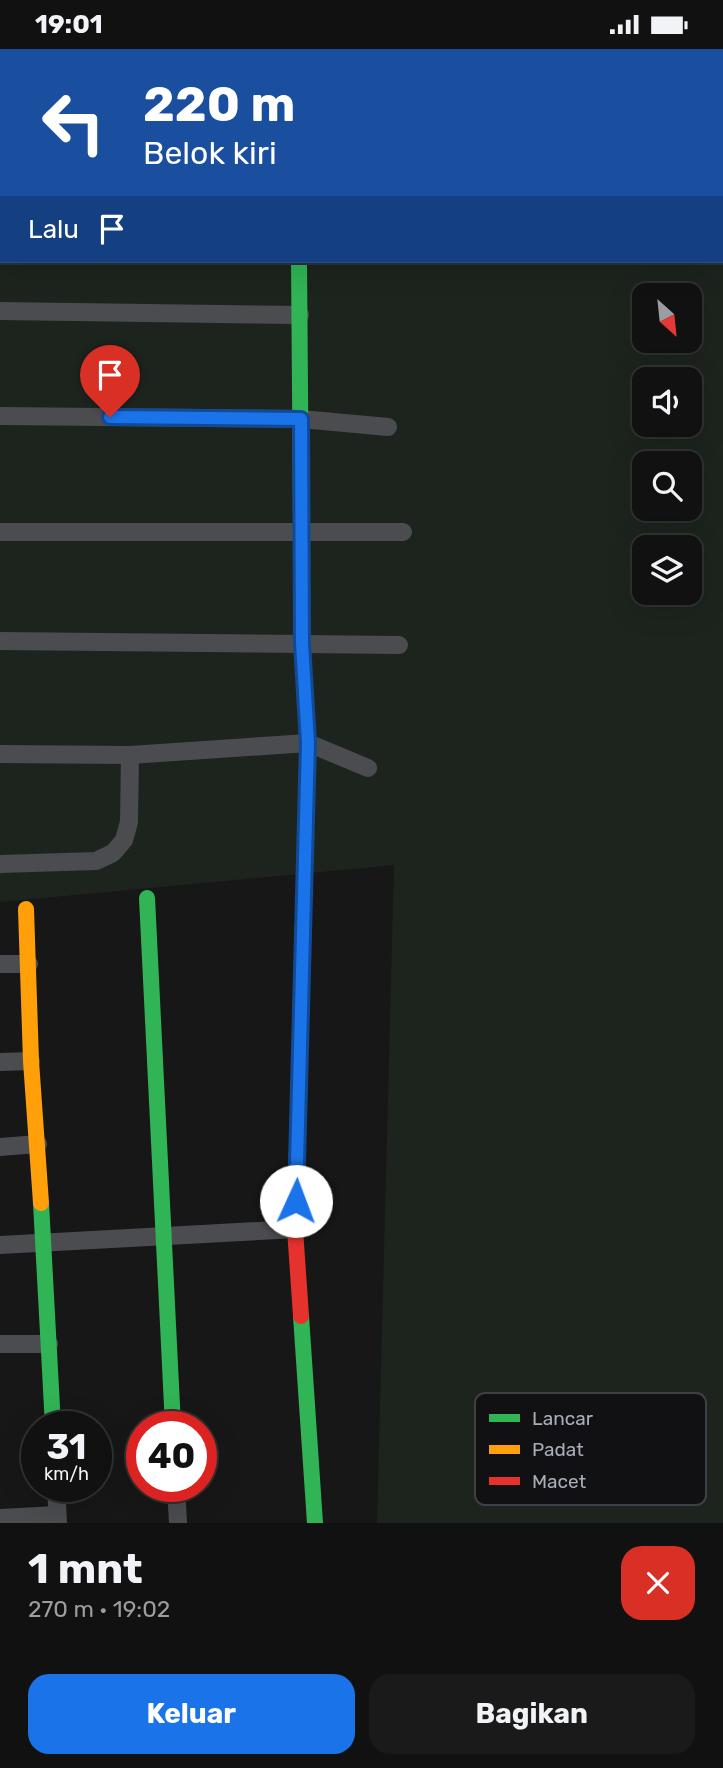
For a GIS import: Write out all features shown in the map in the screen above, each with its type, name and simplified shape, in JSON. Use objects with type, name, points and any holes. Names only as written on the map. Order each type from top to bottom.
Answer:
[{"type":"street","points":[[299,263],[302,643],[308,743],[295,1229],[314,1523]]},
{"type":"street","points":[[0,311],[300,315]]},
{"type":"street","points":[[0,416],[301,419],[388,427]]},
{"type":"street","points":[[0,532],[403,533]]},
{"type":"street","points":[[0,641],[399,645]]},
{"type":"street","points":[[0,754],[130,755],[308,743],[369,768]]},
{"type":"street","points":[[0,864],[96,861],[113,853],[124,840],[128,822],[130,755]]},
{"type":"street","points":[[147,898],[172,1411]]},
{"type":"street","points":[[26,909],[52,1411]]},
{"type":"street","points":[[0,964],[29,964]]},
{"type":"street","points":[[0,1062],[32,1061]]},
{"type":"street","points":[[0,1147],[38,1144]]},
{"type":"street","points":[[0,1245],[295,1229]]},
{"type":"street","points":[[0,1344],[48,1344]]},
{"type":"street","points":[[177,1502],[178,1523]]},
{"type":"street","points":[[0,1518],[57,1519]]},
{"type":"shaded area","points":[[0,263],[723,263],[723,1523],[377,1523],[394,865],[0,902]]},
{"type":"traffic: fast","points":[[299,263],[302,644],[308,743],[302,959]]},
{"type":"traffic: fast","points":[[147,898],[172,1411]]},
{"type":"traffic: fast","points":[[41,1203],[52,1411]]},
{"type":"traffic: fast","points":[[301,1316],[315,1523]]},
{"type":"traffic: slow","points":[[26,909],[31,1061],[41,1203]]},
{"type":"traffic: jam","points":[[301,1316],[295,1229],[302,959]]},
{"type":"route","points":[[110,417],[301,419],[302,643],[308,743],[296,1201]]}]
